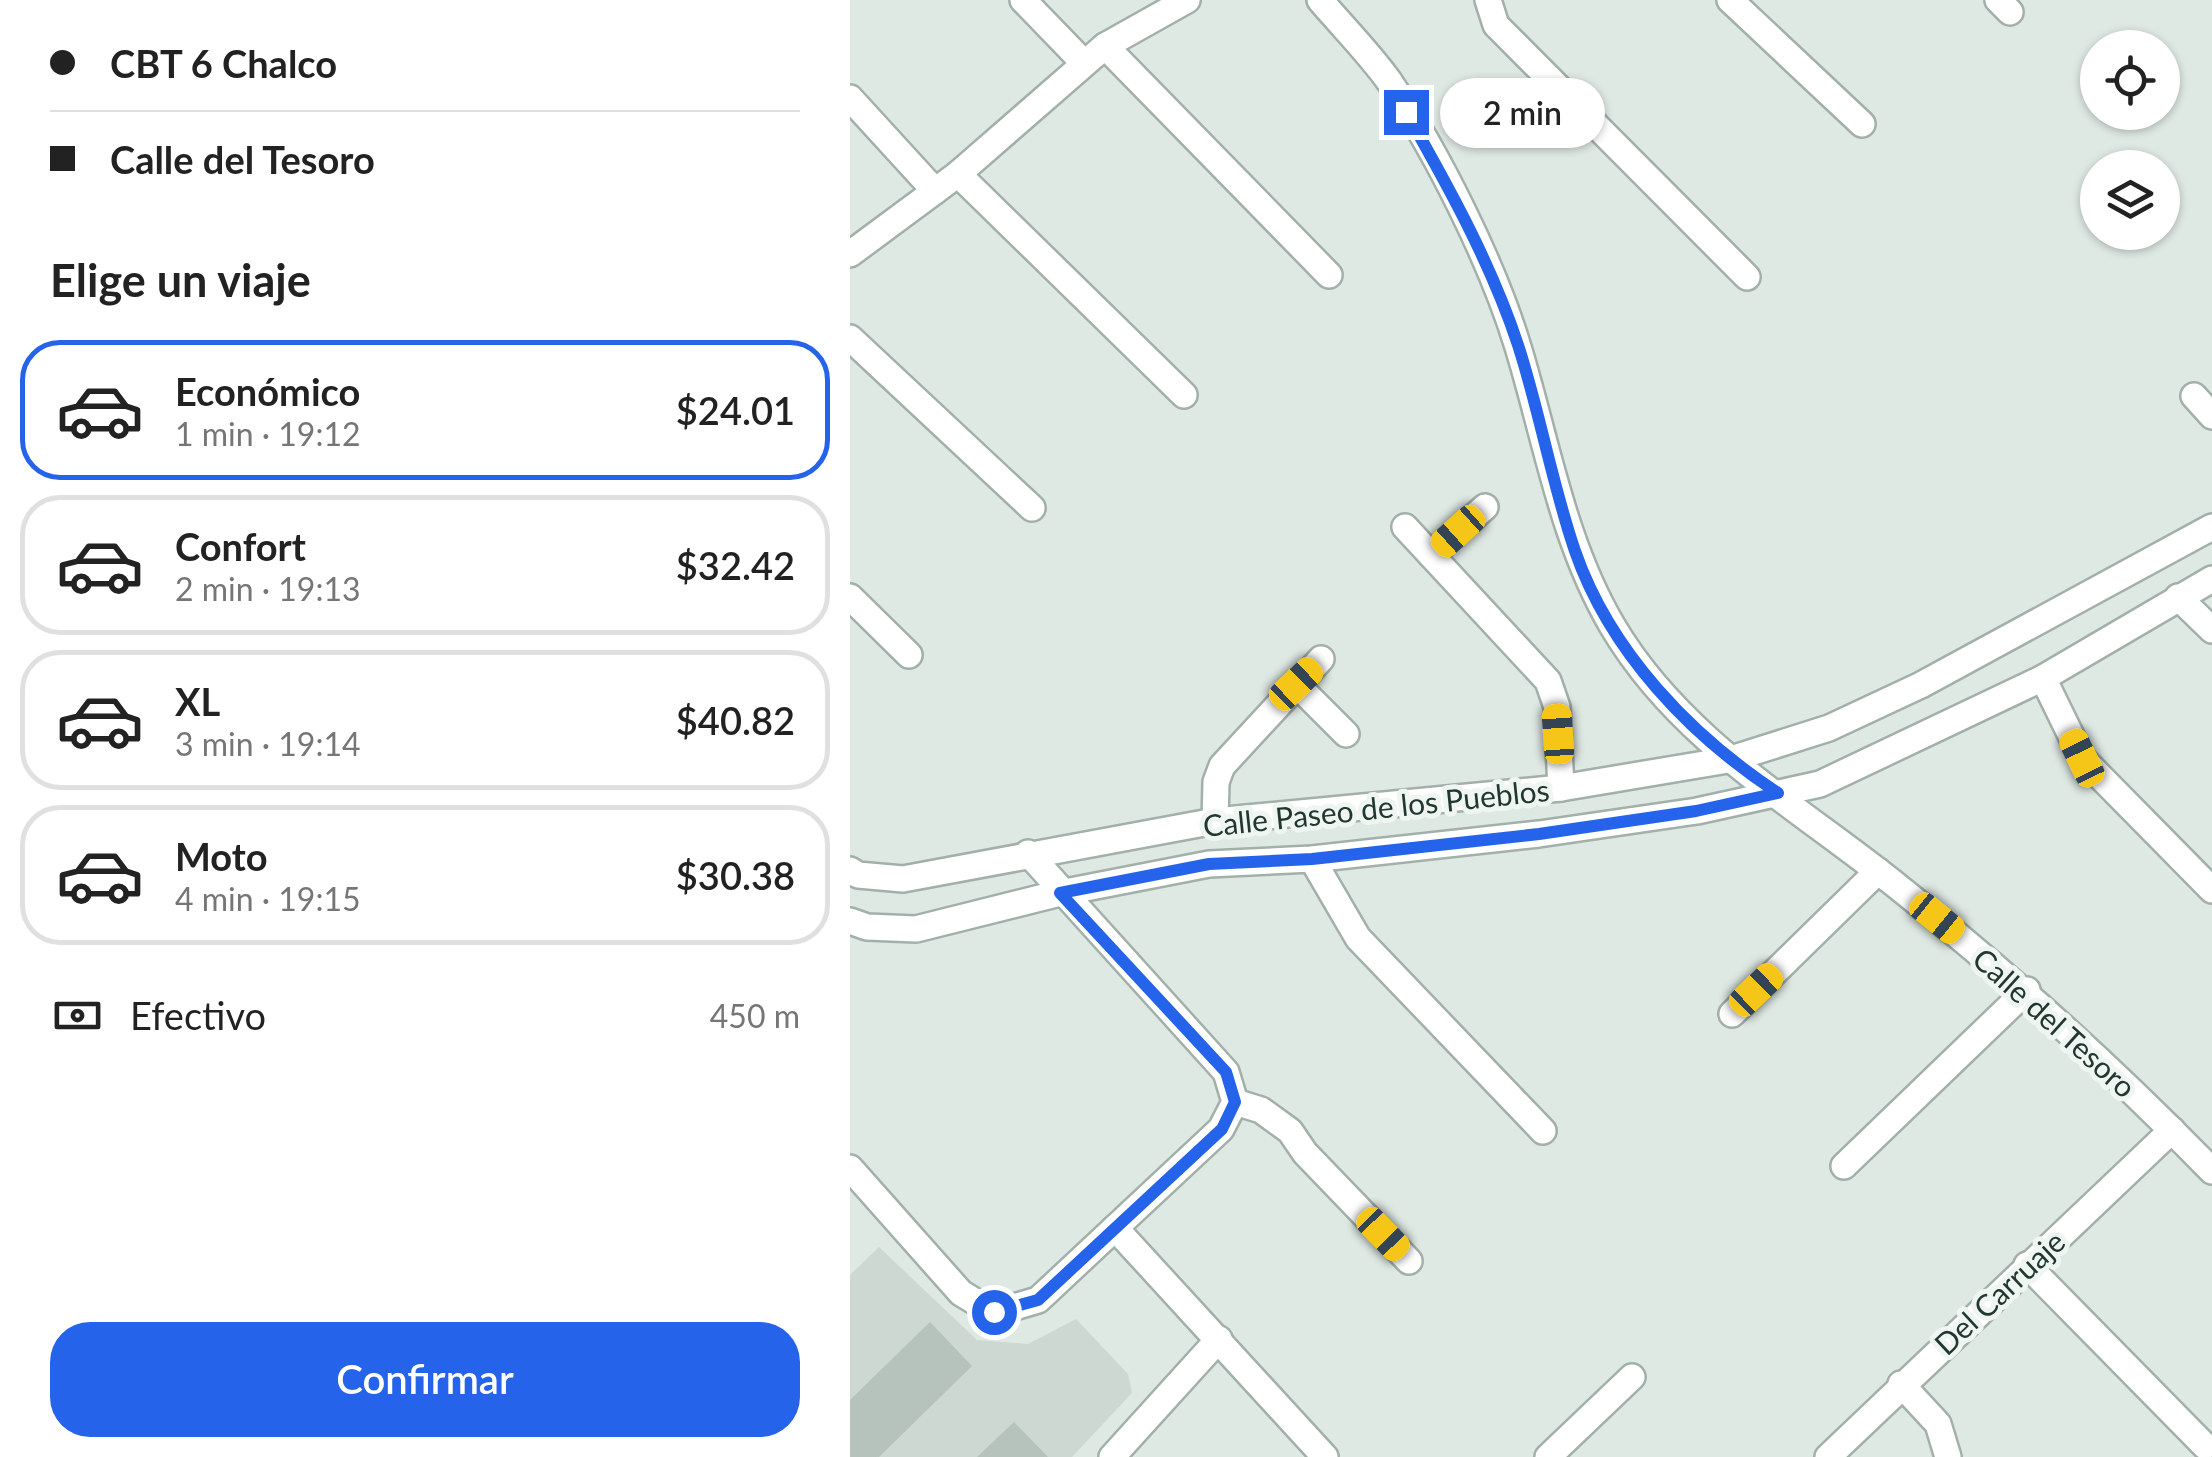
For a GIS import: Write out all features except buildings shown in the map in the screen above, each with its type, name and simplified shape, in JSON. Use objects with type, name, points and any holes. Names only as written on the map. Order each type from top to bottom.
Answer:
[{"type":"street","points":[[1024,0],[1084,63]]},
{"type":"street","points":[[850,254],[958,174],[1105,46],[1187,0]]},
{"type":"street","name":"Calle del Tesoro","points":[[1320,0],[1388,80],[1459,206],[1517,343],[1576,554],[1614,628],[1661,694],[1728,760],[1778,793],[2027,990],[2212,1170]]},
{"type":"street","points":[[1488,0],[1496,26],[1746,277]]},
{"type":"street","points":[[1730,0],[1862,124]]},
{"type":"street","points":[[1105,46],[1329,274]]},
{"type":"street","points":[[850,98],[934,191]]},
{"type":"street","points":[[958,174],[1184,395]]},
{"type":"street","points":[[850,338],[1032,508]]},
{"type":"street","points":[[2194,396],[2212,416]]},
{"type":"street","points":[[1432,556],[1485,507]]},
{"type":"street","points":[[1405,526],[1548,680],[1556,707],[1562,788]]},
{"type":"street","name":"Calle Paseo de los Pueblos","points":[[850,870],[858,875],[903,879],[1028,853],[1215,822],[1562,788],[1728,760],[1829,728],[1921,685],[2212,527]]},
{"type":"street","points":[[850,921],[867,927],[916,929],[1060,893],[1209,864],[1312,859],[1558,831],[1696,811],[1820,784],[2043,678],[2212,579]]},
{"type":"street","points":[[850,597],[909,655]]},
{"type":"street","points":[[2178,597],[2212,630]]},
{"type":"street","points":[[1215,822],[1216,782],[1222,766],[1321,659]]},
{"type":"street","points":[[2043,678],[2082,758],[2212,890]]},
{"type":"street","points":[[1296,684],[1346,734]]},
{"type":"street","points":[[850,1168],[961,1293],[994,1312],[1038,1300],[1222,1129],[1235,1102],[1226,1072],[1060,893],[1028,853]]},
{"type":"street","points":[[1312,859],[1358,938],[1543,1131]]},
{"type":"street","points":[[1732,1014],[1878,871]]},
{"type":"street","points":[[1844,1166],[2027,990]]},
{"type":"street","points":[[1235,1102],[1261,1110],[1290,1131],[1305,1153],[1409,1261]]},
{"type":"street","name":"Del Carruaje","points":[[1828,1457],[2172,1130]]},
{"type":"street","points":[[1115,1228],[1325,1457]]},
{"type":"street","points":[[2027,1264],[2205,1446]]},
{"type":"street","points":[[1112,1457],[1219,1339]]},
{"type":"street","points":[[1548,1457],[1632,1376]]},
{"type":"street","points":[[1901,1384],[1938,1424],[1948,1457]]},
{"type":"shaded area","points":[[879,1247],[977,1340],[1028,1344],[1076,1319],[1128,1374],[1132,1393],[1072,1457],[850,1457],[850,1275]]},
{"type":"route","points":[[994,1312],[1038,1300],[1222,1129],[1235,1102],[1226,1072],[1060,893],[1209,864],[1312,859],[1539,834],[1696,811],[1778,793],[1728,760],[1661,694],[1614,628],[1576,554],[1517,343],[1459,206],[1406,112]]}]
